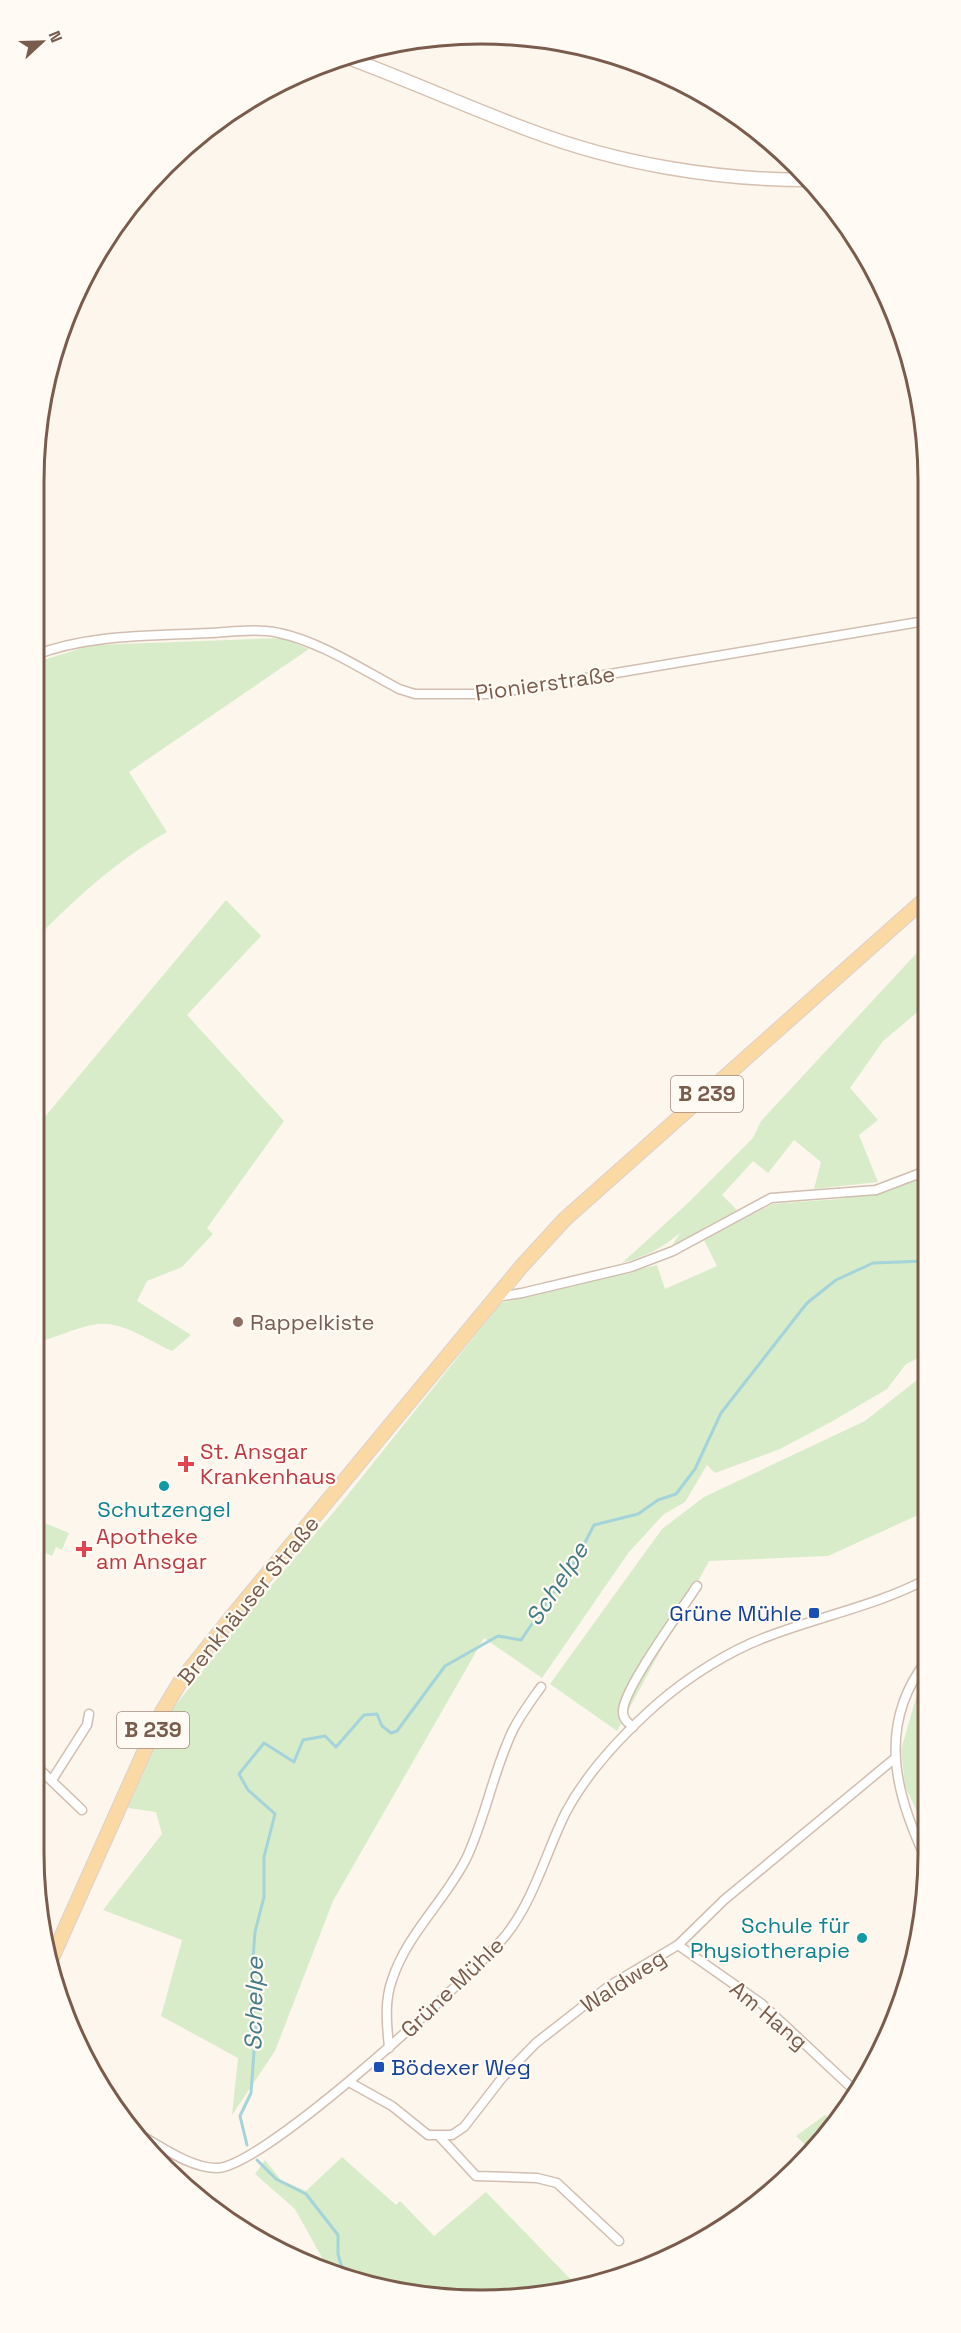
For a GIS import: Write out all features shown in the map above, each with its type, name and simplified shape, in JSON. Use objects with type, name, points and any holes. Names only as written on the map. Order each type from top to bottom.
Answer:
[{"type":"main road","name":"B 239","points":[[496,1297],[565,1219],[918,905]]},
{"type":"main road","name":"Brenkhäuser Straße","points":[[55,1951],[142,1752],[182,1679],[496,1297]]},
{"type":"street","points":[[357,61],[530,131],[585,149],[699,172],[797,179]]},
{"type":"street","name":"Pionierstraße","points":[[44,652],[109,639],[229,632],[276,632],[307,641],[399,689],[415,694],[490,694],[918,622]]},
{"type":"street","points":[[496,1297],[631,1267],[673,1251],[771,1198],[876,1190],[918,1174]]},
{"type":"street","name":"Grüne Mühle","points":[[152,2141],[196,2164],[219,2168],[229,2166],[261,2147],[349,2082],[389,2048],[506,1935],[522,1908],[579,1789],[615,1744],[658,1703],[698,1674],[754,1642],[918,1583]]},
{"type":"street","points":[[633,1727],[626,1721],[623,1712],[625,1700],[697,1586]]},
{"type":"street","points":[[918,1673],[898,1714],[894,1759],[900,1789],[918,1843]]},
{"type":"street","points":[[389,2048],[388,1995],[393,1978],[413,1936],[443,1897],[465,1860],[479,1831],[513,1731],[540,1687]]},
{"type":"street","points":[[52,1780],[87,1725],[89,1714]]},
{"type":"street","name":"Waldweg","points":[[440,2137],[452,2135],[464,2127],[518,2060],[574,2012],[609,1986],[678,1946],[724,1900],[894,1759]]},
{"type":"street","points":[[44,1773],[82,1810]]},
{"type":"street","name":"Am Hang","points":[[678,1946],[762,2004],[850,2086]]},
{"type":"street","points":[[349,2082],[392,2106],[428,2135],[440,2137],[476,2176],[537,2178],[557,2183],[619,2241]]},
{"type":"green space","points":[[281,638],[309,649],[129,772],[167,832],[148,843],[96,882],[44,931],[44,660],[93,645]]},
{"type":"green space","points":[[226,900],[261,936],[187,1015],[284,1121],[207,1228],[213,1234],[182,1267],[147,1281],[137,1301],[191,1335],[172,1351],[136,1333],[107,1324],[81,1328],[44,1340],[44,1118]]},
{"type":"green space","points":[[918,952],[918,1012],[883,1041],[850,1088],[878,1120],[859,1135],[878,1182],[814,1189],[821,1162],[794,1140],[768,1173],[753,1161],[722,1195],[737,1210],[671,1247],[680,1233],[653,1251],[622,1263],[688,1203],[753,1138],[761,1121]]},
{"type":"green space","points":[[918,1177],[918,1358],[906,1364],[887,1389],[780,1449],[715,1473],[707,1465],[685,1502],[664,1514],[629,1552],[542,1678],[484,1638],[333,1901],[275,2051],[232,2115],[238,2058],[161,2016],[182,1940],[103,1910],[162,1834],[156,1812],[128,1808],[171,1711],[501,1303],[657,1265],[665,1289],[717,1266],[704,1240],[772,1204],[839,1199],[876,1192]]},
{"type":"green space","points":[[918,1379],[918,1515],[828,1556],[709,1561],[617,1731],[550,1684],[662,1529],[704,1497],[865,1421]]},
{"type":"green space","points":[[44,1523],[69,1533],[62,1550],[56,1547],[52,1556],[44,1552]]},
{"type":"green space","points":[[918,1691],[918,1814],[905,1786],[901,1750]]},
{"type":"green space","points":[[825,2115],[828,2118],[806,2145],[796,2136]]},
{"type":"green space","points":[[342,2157],[396,2205],[400,2201],[434,2236],[486,2192],[571,2280],[509,2289],[452,2289],[395,2281],[340,2266],[323,2260],[295,2209],[255,2174],[265,2160],[281,2180],[306,2191]]},
{"type":"waterway","name":"Schelpe","points":[[247,2145],[240,2116],[251,2093],[256,2024],[250,1999],[255,1932],[264,1897],[264,1857],[275,1814],[248,1790],[239,1774],[264,1743],[294,1762],[303,1740],[325,1736],[336,1747],[364,1715],[377,1714],[382,1726],[391,1733],[397,1731],[445,1666],[498,1636],[521,1640],[577,1558],[594,1525],[638,1514],[658,1500],[676,1494],[695,1469],[721,1413],[807,1303],[836,1280],[873,1263],[918,1261]]},
{"type":"waterway","name":"Schelpe","points":[[257,2160],[276,2179],[306,2194],[338,2235],[338,2254],[342,2267]]},
{"type":"place","name":"Rappelkiste","points":[[238,1322]]},
{"type":"place","name":"St. Ansgar Krankenhaus","points":[[186,1464]]},
{"type":"place","name":"Schutzengel","points":[[164,1486]]},
{"type":"place","name":"Apotheke am Ansgar","points":[[84,1549]]},
{"type":"place","name":"Grüne Mühle","points":[[814,1613]]},
{"type":"place","name":"Schule für Physiotherapie","points":[[862,1938]]},
{"type":"place","name":"Bödexer Weg","points":[[379,2067]]}]
